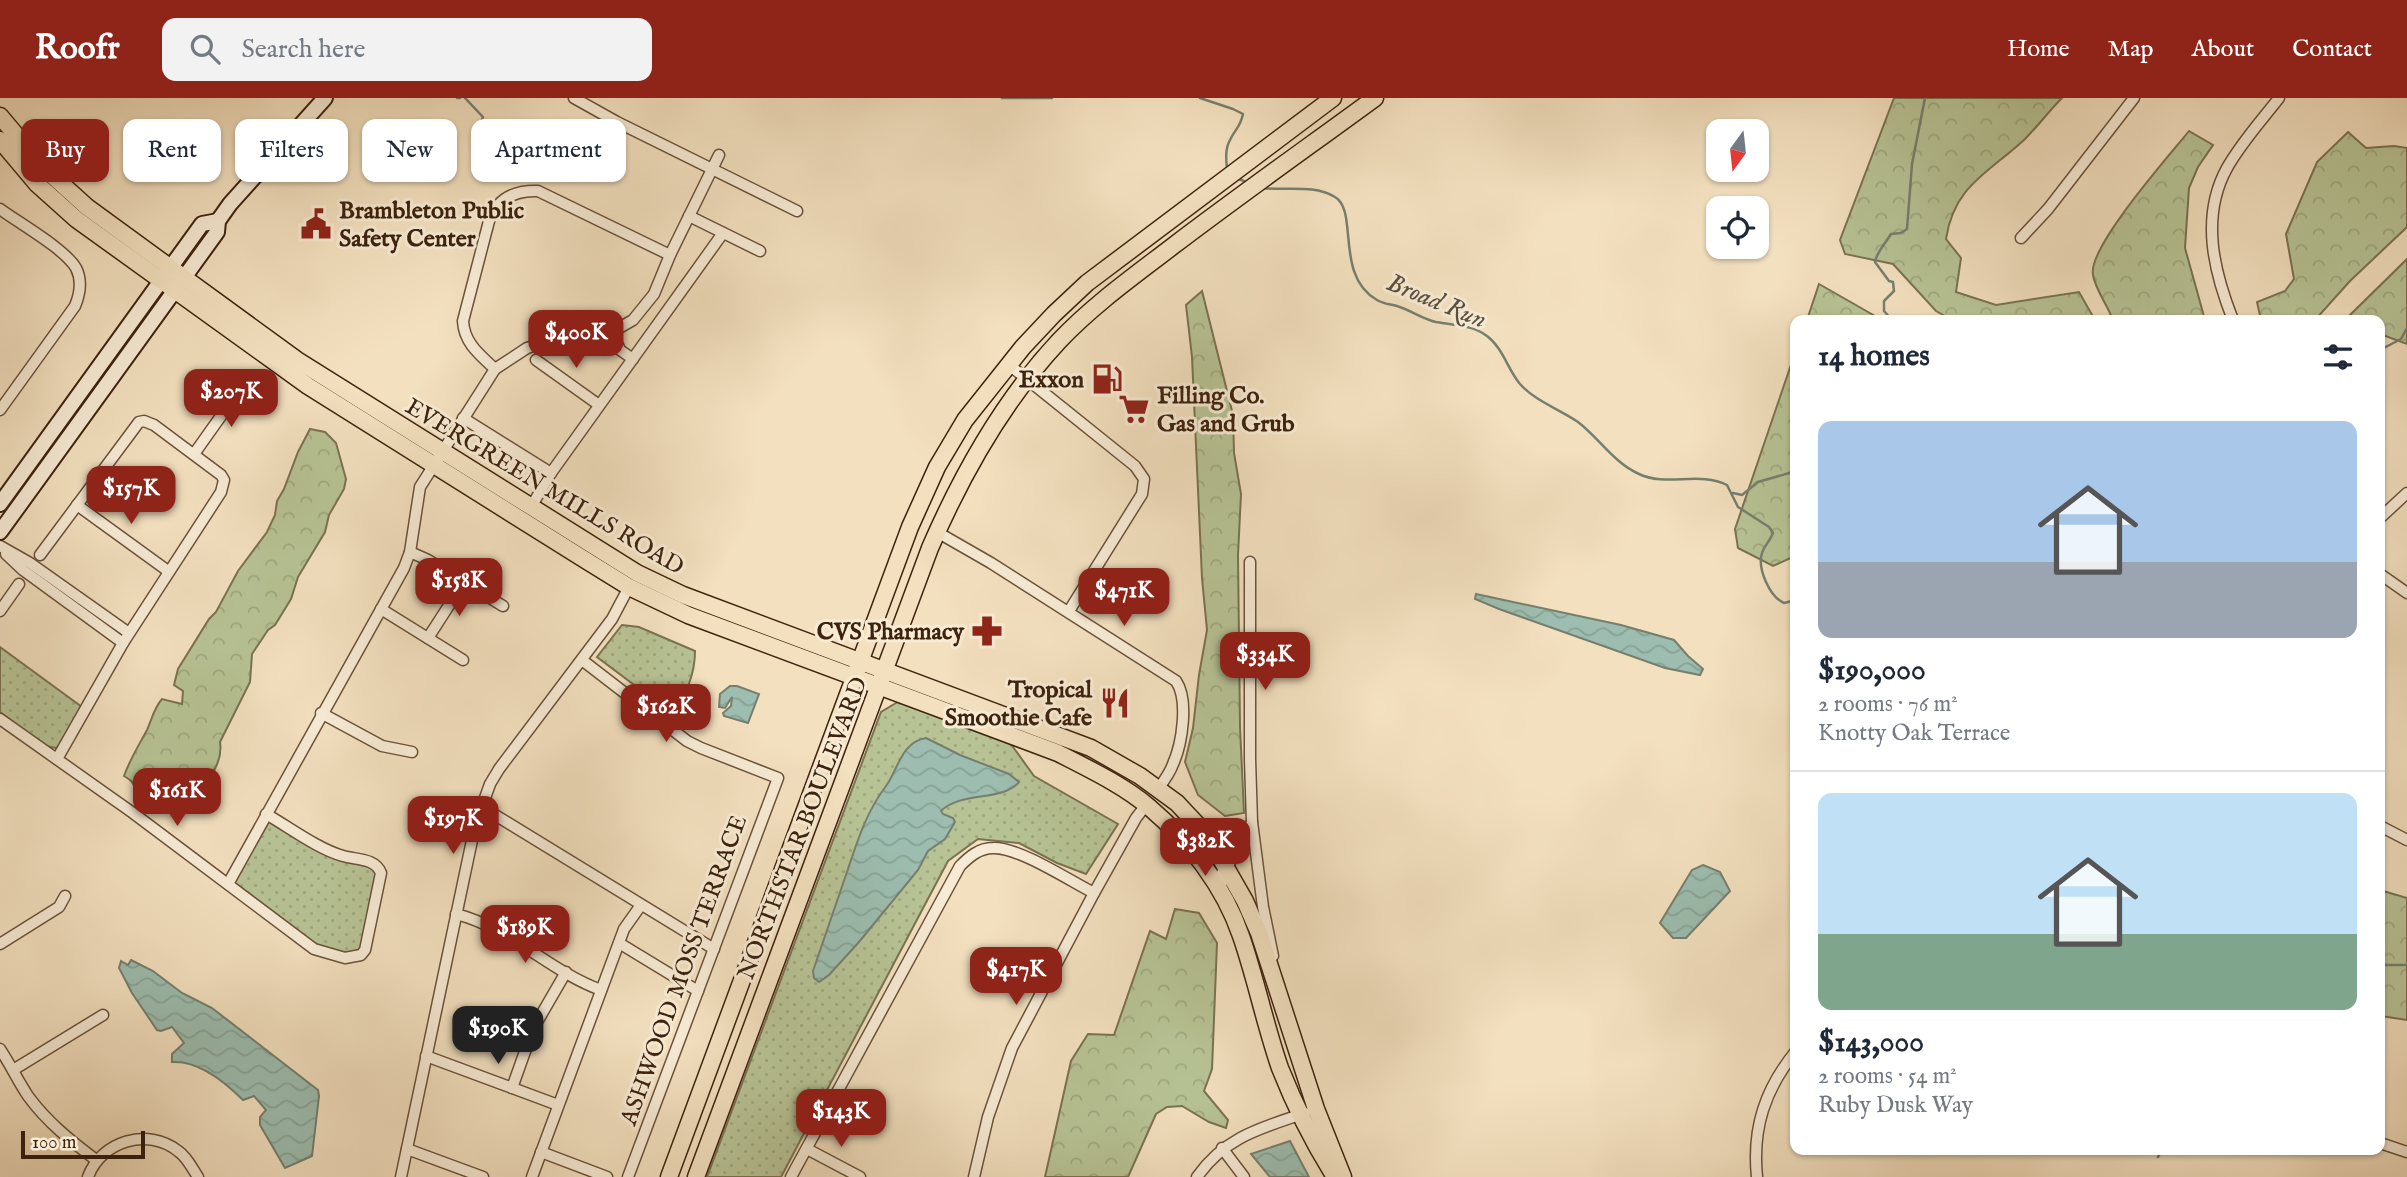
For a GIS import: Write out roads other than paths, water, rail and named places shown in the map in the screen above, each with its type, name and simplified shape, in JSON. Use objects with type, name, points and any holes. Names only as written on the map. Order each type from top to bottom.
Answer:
[{"type":"main road","points":[[0,532],[173,280],[202,224],[218,221],[241,190],[325,98]]},
{"type":"main road","name":"NORTHSTAR BOULEVARD","points":[[669,1177],[911,527],[937,467],[965,421],[1008,364],[1087,284],[1333,98]]},
{"type":"main road","name":"NORTHSTAR BOULEVARD","points":[[696,1177],[937,532],[979,450],[1027,378],[1057,342],[1091,310],[1223,208],[1373,99]]},
{"type":"main road","name":"EVERGREEN MILLS ROAD","points":[[0,116],[43,167],[73,196],[173,280],[308,386],[531,507],[633,580]]},
{"type":"main road","name":"EVERGREEN MILLS ROAD","points":[[0,140],[37,184],[64,209],[173,280]]},
{"type":"main road","points":[[0,505],[173,280]]},
{"type":"main road","name":"EVERGREEN MILLS ROAD","points":[[438,458],[688,615],[1091,748],[1158,789],[1191,817],[1213,845],[1259,933],[1316,1109],[1343,1177]]},
{"type":"main road","name":"EVERGREEN MILLS ROAD","points":[[882,678],[1058,753],[1146,804],[1176,831],[1222,894],[1240,934],[1280,1066],[1299,1115],[1335,1177]]},
{"type":"main road","points":[[1058,753],[1073,751],[1137,788],[1151,792],[1158,789]]},
{"type":"main road","points":[[1146,804],[1165,807],[1198,836],[1213,845]]},
{"type":"street","points":[[575,98],[617,122],[797,211]]},
{"type":"street","points":[[2021,238],[2048,209],[2134,98]]},
{"type":"street","points":[[2231,315],[2221,290],[2213,256],[2216,199],[2227,168],[2278,98]]},
{"type":"street","points":[[228,884],[410,552],[417,497],[422,484],[495,369],[516,354],[538,344],[612,332],[633,320],[649,303],[719,155]]},
{"type":"street","points":[[495,369],[471,345],[463,321],[489,221],[496,206],[508,196],[537,191],[670,255]]},
{"type":"street","points":[[0,209],[66,256],[76,268],[80,281],[80,294],[75,306],[0,410]]},
{"type":"street","points":[[689,216],[760,251]]},
{"type":"street","points":[[531,507],[551,473],[723,233]]},
{"type":"street","points":[[612,332],[620,349],[633,359]]},
{"type":"street","points":[[536,360],[599,405]]},
{"type":"street","points":[[1008,364],[1135,466],[1144,479],[1142,495],[1069,611]]},
{"type":"street","points":[[194,454],[243,385]]},
{"type":"street","points":[[463,418],[551,473]]},
{"type":"street","points":[[40,555],[139,422],[149,422],[221,475],[224,487],[129,633],[57,760]]},
{"type":"street","points":[[2385,513],[2407,493]]},
{"type":"street","points":[[77,505],[168,571]]},
{"type":"street","points":[[937,532],[1069,611],[1170,676],[1180,687],[1183,702],[1178,750],[1170,773],[1158,789]]},
{"type":"street","points":[[0,548],[30,563],[129,633]]},
{"type":"street","points":[[0,548],[23,570],[123,643]]},
{"type":"street","points":[[410,552],[428,559],[503,606]]},
{"type":"street","points":[[1250,562],[1252,822],[1263,907],[1288,1021]]},
{"type":"street","points":[[2385,578],[2407,593]]},
{"type":"street","points":[[401,1177],[475,826],[482,807],[499,769],[612,619],[633,580]]},
{"type":"street","points":[[428,638],[464,582]]},
{"type":"street","points":[[0,611],[19,584]]},
{"type":"street","points":[[380,609],[463,660]]},
{"type":"street","name":"ASHWOOD MOSS TERRACE","points":[[582,660],[687,741],[778,778],[628,1177]]},
{"type":"street","points":[[321,713],[382,746],[412,752]]},
{"type":"street","points":[[0,719],[314,949],[358,957],[365,950],[381,873],[378,866],[373,862],[332,851],[266,814]]},
{"type":"street","points":[[974,1177],[988,1117],[1012,1048],[1094,893],[1146,804]]},
{"type":"street","points":[[482,807],[714,948]]},
{"type":"street","points":[[1222,894],[1220,879],[1240,848],[1252,822]]},
{"type":"street","points":[[2385,829],[2407,840]]},
{"type":"street","points":[[791,1177],[960,866],[977,852],[992,848],[1017,852],[1094,893]]},
{"type":"street","points":[[0,944],[59,906],[65,896]]},
{"type":"street","points":[[532,1177],[619,943],[631,917],[641,905]]},
{"type":"street","points":[[456,914],[492,926],[566,972],[601,990]]},
{"type":"street","points":[[619,943],[698,991]]},
{"type":"street","points":[[512,1088],[533,1029],[566,972]]},
{"type":"street","points":[[13,1070],[103,1015]]},
{"type":"street","points":[[0,1049],[29,1096],[46,1117],[96,1160]]},
{"type":"street","points":[[426,1056],[558,1105]]},
{"type":"street","points":[[1757,1177],[1756,1150],[1762,1112],[1779,1071],[1790,1058]]},
{"type":"street","points":[[1197,1177],[1222,1148],[1234,1140],[1316,1109]]},
{"type":"street","points":[[88,1177],[96,1160],[126,1141],[136,1139],[159,1141],[178,1151],[198,1177]]},
{"type":"street","points":[[2385,1145],[2407,1152]]},
{"type":"street","points":[[1222,1148],[1244,1177]]},
{"type":"street","points":[[407,1149],[453,1172],[483,1177]]},
{"type":"street","points":[[807,1149],[860,1177]]},
{"type":"street","points":[[541,1152],[607,1177]]},
{"type":"water","points":[[1476,594],[1621,625],[1674,640],[1703,669],[1700,675],[1665,668],[1499,609],[1475,599]]},
{"type":"water","points":[[730,686],[759,694],[748,723],[724,716],[723,713],[731,706],[732,697],[725,708],[719,707],[720,694]]},
{"type":"water","points":[[926,738],[1009,774],[1019,782],[1002,792],[959,801],[941,811],[955,822],[945,839],[928,851],[918,870],[859,942],[829,975],[819,982],[814,978],[813,971],[855,847],[873,805],[906,751],[911,745]]},
{"type":"water","points":[[1703,865],[1720,872],[1730,891],[1686,938],[1673,938],[1660,923],[1692,870]]},
{"type":"water","points":[[131,960],[153,971],[182,993],[212,1008],[318,1090],[312,1156],[285,1168],[260,1125],[260,1117],[266,1110],[254,1096],[243,1100],[202,1068],[172,1062],[172,1054],[184,1043],[172,1027],[157,1030],[132,993],[119,968],[121,961],[128,965]]},
{"type":"water","points":[[1290,1141],[1309,1177],[1270,1177],[1251,1154]]},
{"type":"waterway","points":[[465,98],[482,119]]},
{"type":"waterway","name":"Broad Run","points":[[1002,98],[1052,98]]},
{"type":"waterway","name":"Broad Run","points":[[1200,98],[1243,114],[1227,147],[1227,169]]},
{"type":"waterway","points":[[1888,315],[1884,311],[1884,301],[1894,291],[1893,282],[1889,281],[1875,262],[1891,234],[1907,229],[1912,164],[1925,98]]},
{"type":"waterway","name":"Broad Run","points":[[1236,178],[1249,183]]},
{"type":"waterway","name":"Broad Run","points":[[1262,188],[1309,189],[1335,197],[1342,204],[1346,215],[1351,260],[1364,289],[1377,300],[1431,321],[1469,328],[1487,336],[1526,390],[1578,422],[1630,469],[1649,478],[1706,479],[1727,485],[1738,507],[1769,527],[1773,533],[1763,550],[1761,567],[1774,595],[1784,603],[1790,602]]},
{"type":"waterway","points":[[2385,347],[2401,339],[2407,328]]},
{"type":"waterway","points":[[1733,493],[1742,495],[1758,482],[1790,473]]},
{"type":"waterway","name":"Broad Run","points":[[2385,965],[2407,965]]},
{"type":"place","name":"Brambleton Public Safety Center","points":[[316,224]]},
{"type":"place","name":"Exxon","points":[[1107,379]]},
{"type":"place","name":"Filling Co. Gas and Grub","points":[[1134,409]]},
{"type":"place","name":"CVS Pharmacy","points":[[987,631]]},
{"type":"place","name":"Tropical Smoothie Cafe","points":[[1115,703]]}]
